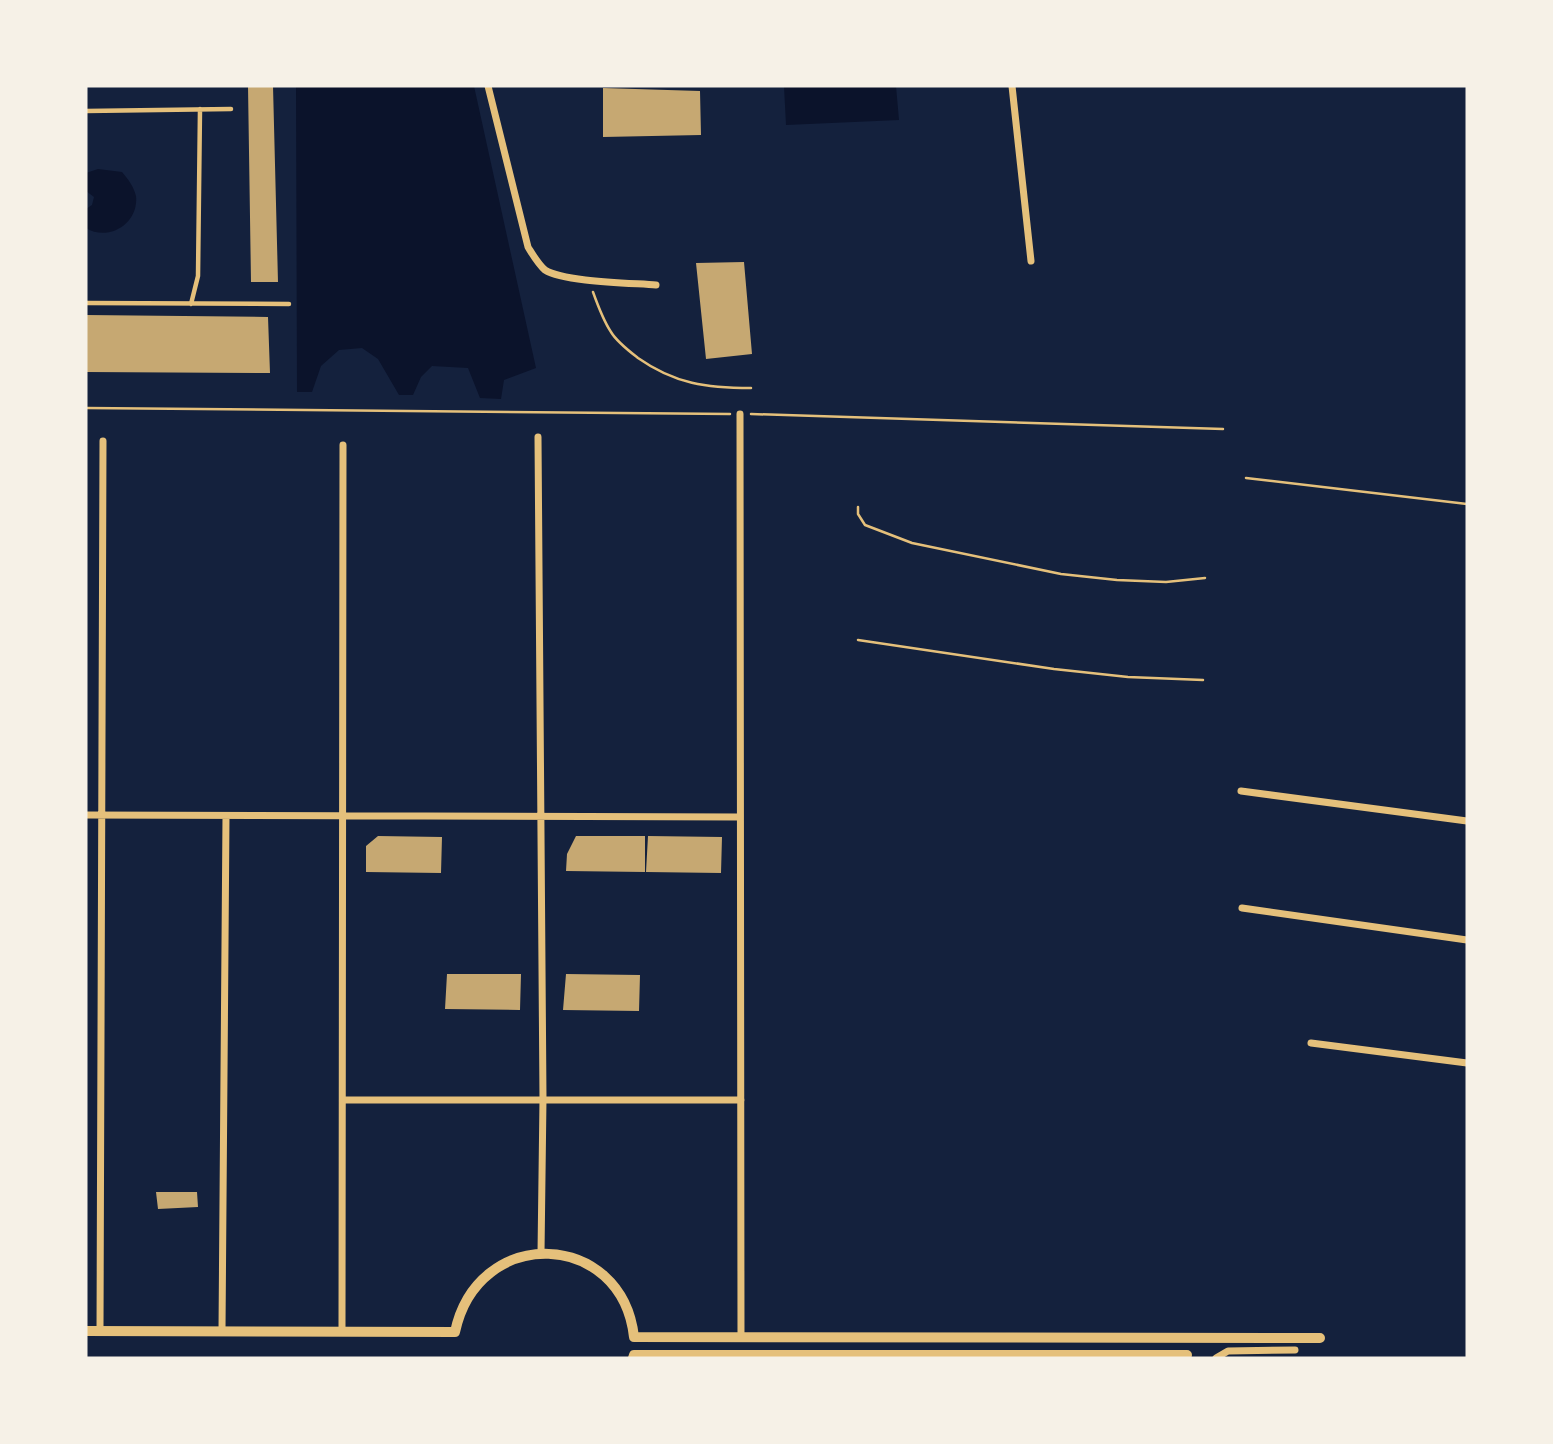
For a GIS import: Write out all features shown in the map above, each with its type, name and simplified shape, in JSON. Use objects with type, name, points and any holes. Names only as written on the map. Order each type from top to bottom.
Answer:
[{"type":"street","points":[[488,86],[528,247],[535,259],[545,270],[560,276],[656,285]]},
{"type":"street","points":[[1012,86],[1031,261]]},
{"type":"street","points":[[740,414],[741,1337]]},
{"type":"street","points":[[538,437],[543,1099],[541,1254]]},
{"type":"street","points":[[100,1331],[103,441]]},
{"type":"street","points":[[342,1332],[343,445]]},
{"type":"street","points":[[1241,791],[1467,821]]},
{"type":"street","points":[[86,815],[740,817]]},
{"type":"street","points":[[222,1331],[226,816]]},
{"type":"street","points":[[1241,908],[1467,940]]},
{"type":"street","points":[[1311,1043],[1467,1063]]},
{"type":"street","points":[[343,1100],[741,1100]]},
{"type":"street","points":[[86,1331],[455,1332],[463,1305],[489,1272],[514,1259],[541,1254],[567,1256],[601,1274],[619,1293],[625,1304],[634,1337],[1320,1338]]},
{"type":"street","points":[[1216,1358],[1228,1351],[1295,1350]]},
{"type":"street","points":[[634,1357],[1187,1355]]},
{"type":"lane","points":[[86,111],[231,108]]},
{"type":"lane","points":[[191,304],[198,276],[200,109]]},
{"type":"lane","points":[[86,303],[289,304]]},
{"type":"path","points":[[590,279],[597,304],[612,334],[656,370],[677,380],[713,388],[751,388]]},
{"type":"path","points":[[86,408],[740,414],[1223,429]]},
{"type":"path","points":[[1246,478],[1467,504]]},
{"type":"path","points":[[858,507],[858,514],[864,525],[912,543],[1061,574],[1154,582],[1205,578]]},
{"type":"path","points":[[858,640],[1054,669],[1128,677],[1203,680]]},
{"type":"water","points":[[296,86],[474,86],[536,368],[504,380],[501,399],[480,398],[468,368],[432,366],[421,377],[413,395],[399,395],[378,359],[362,348],[339,350],[321,366],[312,392],[297,392]]},
{"type":"water","points":[[784,86],[896,86],[899,120],[786,125]]},
{"type":"water","points":[[98,169],[122,172],[136,196],[133,215],[127,222],[120,228],[104,233],[86,228],[86,209],[92,205],[94,197],[86,191],[86,173]]},
{"type":"building","points":[[248,86],[273,86],[278,282],[251,282]]},
{"type":"building","points":[[603,88],[700,91],[701,135],[603,137]]},
{"type":"building","points":[[744,262],[752,354],[706,359],[696,263]]},
{"type":"building","points":[[86,315],[268,317],[270,373],[86,372]]},
{"type":"building","points":[[378,836],[442,837],[441,873],[366,872],[366,846]]},
{"type":"building","points":[[576,836],[645,836],[645,872],[566,871],[567,854]]},
{"type":"building","points":[[648,836],[722,837],[721,873],[646,872]]},
{"type":"building","points":[[447,974],[521,974],[520,1010],[445,1009]]},
{"type":"building","points":[[566,974],[640,975],[639,1011],[563,1010]]},
{"type":"building","points":[[156,1192],[197,1192],[198,1207],[158,1209]]}]
